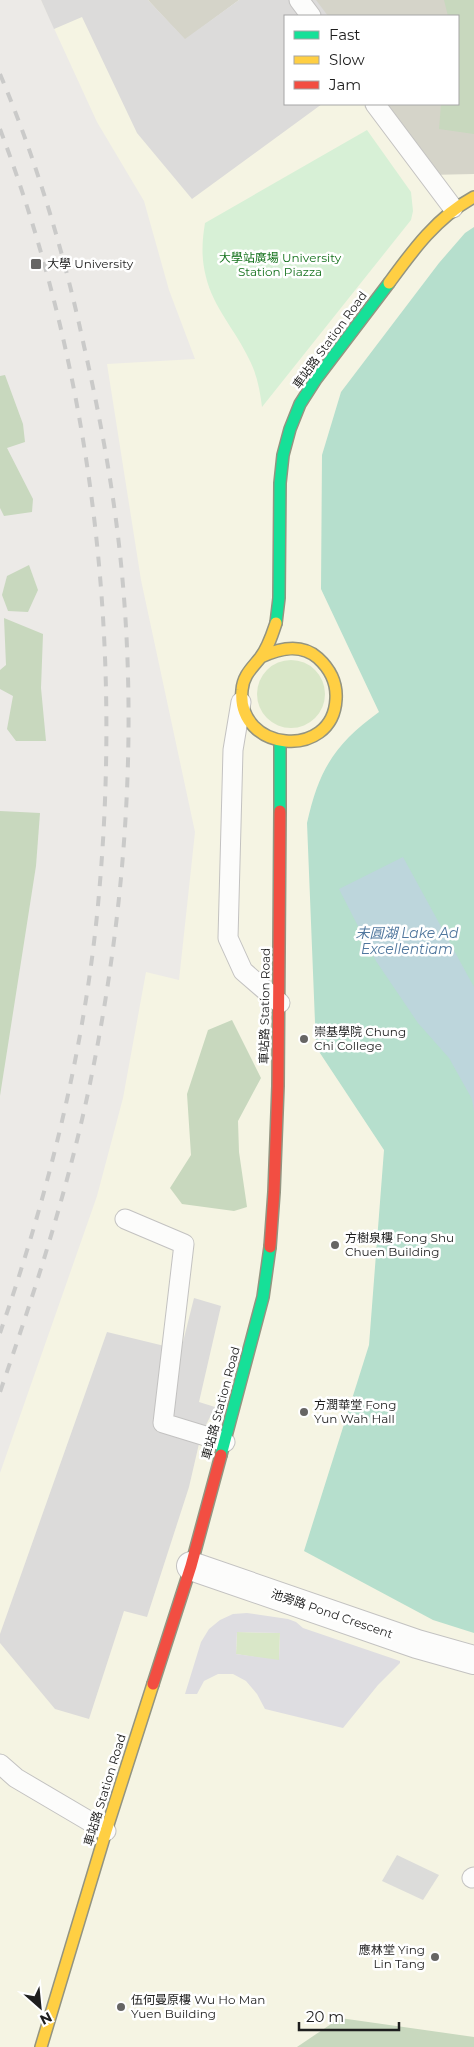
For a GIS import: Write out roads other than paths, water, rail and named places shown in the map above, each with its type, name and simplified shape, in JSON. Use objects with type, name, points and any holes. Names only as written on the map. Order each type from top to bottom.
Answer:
[{"type":"street","points":[[453,208],[474,198]]},
{"type":"street","name":"車站路 Station Road","points":[[242,699],[243,683],[250,668],[261,657],[274,630],[279,604],[280,486],[284,452],[290,427],[309,389],[422,240],[453,208]]},
{"type":"street","points":[[242,699],[246,715],[254,728],[267,737],[280,742],[294,743],[308,739],[320,732],[330,721],[336,707],[337,692],[334,678],[326,665],[315,655],[302,649],[286,648],[275,650],[261,657]]},
{"type":"street","name":"車站路 Station Road","points":[[41,2047],[106,1831],[190,1566],[255,1331],[268,1264],[276,1155],[280,1003],[280,742]]},
{"type":"street","name":"池旁路 Pond Crescent","points":[[190,1566],[470,1664]]},
{"type":"lane","points":[[298,0],[310,15]]},
{"type":"lane","points":[[377,105],[453,208]]},
{"type":"lane","points":[[242,699],[233,750],[228,938],[244,971],[280,1003]]},
{"type":"lane","points":[[125,1219],[184,1244],[163,1423],[225,1442]]},
{"type":"lane","points":[[0,1764],[16,1778],[106,1831]]},
{"type":"water","name":"未圓湖 Lake Ad Excellentiam","points":[[403,857],[474,987],[474,1112],[472,1099],[449,1058],[418,1023],[376,961],[339,889]]},
{"type":"railway","points":[[0,74],[38,174],[58,242],[68,277],[96,402],[107,459],[119,545],[127,639],[128,704],[125,835],[111,965],[100,1029],[88,1093],[70,1169],[37,1281],[0,1392]]},
{"type":"railway","points":[[0,129],[32,221],[58,315],[78,410],[93,506],[102,603],[106,700],[105,797],[99,894],[85,1006],[75,1062],[49,1172],[18,1280],[0,1333]]},
{"type":"place","name":"大學 University","points":[[36,264]]},
{"type":"place","name":"崇基學院 Chung Chi College","points":[[304,1039]]},
{"type":"place","name":"方樹泉樓 Fong Shu Chuen Building","points":[[335,1245]]},
{"type":"place","name":"方潤華堂 Fong Yun Wah Hall","points":[[304,1412]]},
{"type":"place","name":"應林堂 Ying Lin Tang","points":[[435,1957]]},
{"type":"place","name":"伍何曼原樓 Wu Ho Man Yuen Building","points":[[121,2007]]},
{"type":"park label","name":"大學站廣場 University Station Piazza","points":[[280,265]]}]
